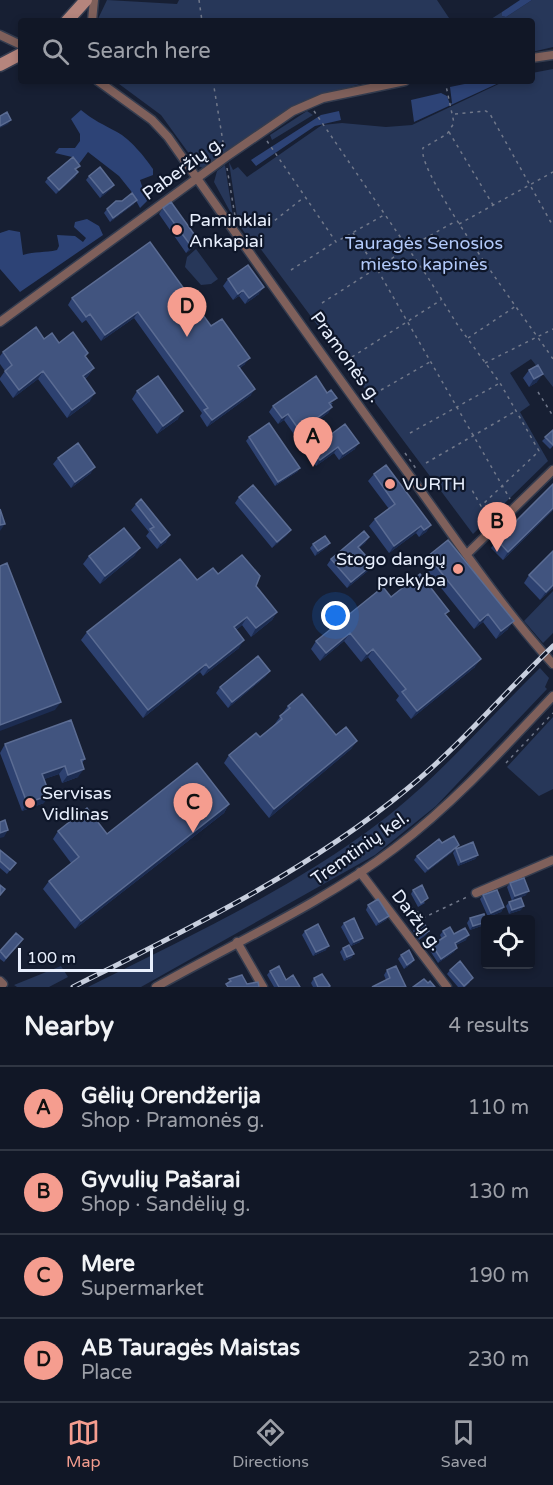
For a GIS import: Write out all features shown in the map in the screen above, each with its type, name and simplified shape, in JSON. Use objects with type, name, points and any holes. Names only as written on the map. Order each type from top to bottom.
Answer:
[{"type":"main road","points":[[70,18],[86,0]]},
{"type":"main road","points":[[0,65],[18,56]]},
{"type":"street","points":[[92,18],[94,0]]},
{"type":"street","points":[[0,35],[18,44]]},
{"type":"street","points":[[535,57],[553,54]]},
{"type":"street","name":"Pramonės g.","points":[[100,84],[152,120],[168,137],[259,269],[467,554],[553,664]]},
{"type":"street","name":"Paberžių g.","points":[[0,322],[261,132],[310,102],[391,84]]},
{"type":"street","points":[[467,554],[553,470]]},
{"type":"street","name":"Tremtinių kel.","points":[[156,987],[360,872],[395,848],[436,813],[553,696]]},
{"type":"street","points":[[476,893],[553,860]]},
{"type":"street","name":"Daržų g.","points":[[360,872],[447,987]]},
{"type":"street","points":[[237,942],[263,987]]},
{"type":"path","points":[[199,0],[202,18]]},
{"type":"path","points":[[214,84],[237,224]]},
{"type":"path","points":[[446,84],[454,114],[454,123],[449,132],[428,144],[422,156],[459,225],[553,359]]},
{"type":"path","points":[[310,102],[322,125],[500,383],[539,451],[481,506],[472,490]]},
{"type":"path","points":[[454,114],[486,111],[490,114],[553,226]]},
{"type":"path","points":[[261,132],[336,242]]},
{"type":"path","points":[[449,132],[494,206]]},
{"type":"path","points":[[459,225],[553,172]]},
{"type":"path","points":[[269,225],[304,197]]},
{"type":"path","points":[[291,270],[384,215]]},
{"type":"path","points":[[322,303],[408,248],[457,221]]},
{"type":"path","points":[[353,233],[377,268],[515,507]]},
{"type":"path","points":[[352,357],[406,320],[441,300]]},
{"type":"path","points":[[468,339],[516,306]]},
{"type":"path","points":[[485,363],[553,329]]},
{"type":"path","points":[[381,390],[430,362]]},
{"type":"path","points":[[410,433],[500,383]]},
{"type":"path","points":[[538,392],[553,416]]},
{"type":"path","points":[[426,463],[517,410]]},
{"type":"path","points":[[402,453],[408,455],[417,471]]},
{"type":"path","points":[[506,763],[553,713]]},
{"type":"path","points":[[404,903],[425,917],[476,893]]},
{"type":"green space","points":[[107,0],[177,4],[179,0],[437,0],[449,18],[98,18]]},
{"type":"green space","points":[[532,0],[553,0],[553,47],[535,51],[535,18],[493,18],[502,12],[502,16],[506,17]]},
{"type":"green space","name":"Tauragės Senosios miesto kapinės","points":[[553,69],[553,387],[531,359],[510,373],[530,405],[520,412],[548,461],[473,534],[254,240],[251,242],[238,223],[229,162],[233,170],[238,167],[247,177],[322,125],[342,123],[386,127],[412,125],[499,84],[535,84],[535,72]]},
{"type":"green space","points":[[119,84],[360,84],[303,101],[203,168],[198,166],[161,115]]},
{"type":"green space","points":[[307,111],[313,115],[272,140],[270,135]]},
{"type":"green space","points":[[225,165],[233,217],[214,182],[217,171]]},
{"type":"green space","points":[[196,249],[218,279],[211,284],[201,285],[185,267],[187,257]]},
{"type":"green space","points":[[553,591],[553,633],[543,643],[524,621]]},
{"type":"green space","points":[[540,668],[549,678],[545,687],[547,689],[436,806],[375,855],[141,987],[88,987],[238,911],[346,847],[422,787]]},
{"type":"green space","points":[[553,717],[553,789],[539,796],[507,767]]},
{"type":"green space","points":[[61,966],[68,977],[49,987],[17,987],[14,985]]},
{"type":"shaded area","points":[[520,0],[532,0],[506,17],[502,16],[502,12]]},
{"type":"shaded area","points":[[464,84],[496,84],[414,122],[411,100],[441,93],[447,96],[450,104],[452,103],[450,87]]},
{"type":"shaded area","points":[[81,110],[127,139],[153,169],[153,175],[140,180],[147,201],[140,208],[131,191],[119,176],[88,152],[79,164],[72,157],[55,153],[59,148],[75,148],[80,141],[80,134],[71,119]]},
{"type":"shaded area","points":[[339,111],[341,120],[315,126],[256,166],[251,160],[321,115]]},
{"type":"shaded area","points":[[87,219],[99,226],[103,235],[20,292],[0,269],[0,233],[9,230],[20,232],[23,255],[53,251],[59,246],[57,235],[75,236],[83,242],[86,238],[74,227],[75,222]]},
{"type":"building","points":[[7,112],[11,120],[0,126],[0,116]]},
{"type":"building","points":[[73,157],[80,166],[75,169],[78,172],[59,190],[48,178]]},
{"type":"building","points":[[100,167],[114,185],[103,193],[89,176]]},
{"type":"building","points":[[132,193],[137,200],[113,218],[107,209],[116,201],[122,201]]},
{"type":"building","points":[[171,202],[199,241],[191,246],[163,208]]},
{"type":"building","points":[[150,242],[211,326],[222,319],[250,358],[238,366],[255,389],[212,420],[204,410],[208,408],[138,312],[105,335],[90,314],[86,317],[72,298]]},
{"type":"building","points":[[248,265],[264,287],[249,298],[243,290],[238,294],[228,279]]},
{"type":"building","points":[[36,327],[44,339],[52,333],[59,343],[73,332],[88,353],[85,356],[94,368],[83,376],[95,393],[72,410],[43,371],[19,390],[5,371],[12,365],[3,352]]},
{"type":"building","points":[[538,365],[543,374],[534,379],[529,370]]},
{"type":"building","points":[[158,376],[183,411],[163,426],[137,391]]},
{"type":"building","points":[[316,376],[327,393],[331,390],[337,398],[329,403],[332,407],[313,421],[326,438],[345,424],[359,443],[343,454],[338,447],[320,460],[288,414],[282,418],[273,406]]},
{"type":"building","points":[[269,423],[300,468],[278,482],[249,437]]},
{"type":"building","points":[[553,430],[553,445],[545,437]]},
{"type":"building","points":[[78,443],[95,467],[75,482],[58,458]]},
{"type":"building","points":[[386,465],[431,525],[424,530],[421,526],[394,546],[375,519],[395,504],[374,474]]},
{"type":"building","points":[[553,484],[553,508],[508,552],[497,540]]},
{"type":"building","points":[[253,485],[291,530],[277,542],[239,497]]},
{"type":"building","points":[[141,499],[170,535],[161,543],[150,529],[154,527],[136,504]]},
{"type":"building","points":[[0,509],[5,524],[0,525]]},
{"type":"building","points":[[124,528],[140,548],[105,576],[89,556]]},
{"type":"building","points":[[364,531],[369,537],[358,547],[373,564],[351,582],[331,559]]},
{"type":"building","points":[[325,536],[330,543],[318,551],[313,544]]},
{"type":"building","points":[[448,540],[514,621],[501,631],[488,614],[480,621],[428,556]]},
{"type":"building","points":[[553,551],[553,585],[546,592],[529,575]]},
{"type":"building","points":[[242,555],[260,576],[256,586],[277,612],[256,628],[247,617],[234,627],[244,640],[209,668],[206,664],[148,710],[87,632],[180,559],[197,580],[213,568],[218,574]]},
{"type":"building","points":[[7,563],[61,702],[0,725],[0,566]]},
{"type":"building","points":[[420,574],[449,611],[445,614],[481,659],[417,711],[402,692],[406,689],[373,649],[367,654],[350,633],[326,653],[316,641],[383,587],[391,597]]},
{"type":"building","points":[[258,656],[270,671],[232,702],[220,687]]},
{"type":"building","points":[[302,694],[336,735],[346,727],[357,741],[274,809],[229,755],[256,733],[260,737],[282,719],[280,716],[290,708],[288,706]]},
{"type":"building","points":[[71,720],[85,759],[81,760],[84,769],[68,775],[65,766],[42,774],[50,795],[27,803],[5,744]]},
{"type":"building","points":[[197,763],[229,804],[81,921],[49,881],[79,857],[58,831],[87,808],[107,834]]},
{"type":"building","points":[[5,820],[8,830],[0,833],[0,822]]},
{"type":"building","points":[[454,836],[459,845],[428,869],[417,856],[439,839],[442,843]]},
{"type":"building","points":[[473,842],[478,855],[461,862],[456,849]]},
{"type":"building","points":[[0,850],[16,863],[10,870],[0,861]]},
{"type":"building","points":[[524,878],[529,891],[515,896],[510,883]]},
{"type":"building","points":[[0,885],[5,889],[0,895]]},
{"type":"building","points":[[422,885],[428,898],[421,903],[413,890]]},
{"type":"building","points":[[497,890],[504,907],[491,913],[483,895]]},
{"type":"building","points":[[521,898],[524,906],[512,910],[509,902]]},
{"type":"building","points":[[378,899],[389,916],[379,922],[368,905]]},
{"type":"building","points":[[484,914],[484,915],[481,915],[481,924],[473,926],[470,918]]},
{"type":"building","points":[[354,918],[363,938],[354,942],[344,923]]},
{"type":"building","points":[[423,922],[429,931],[422,935],[416,927]]},
{"type":"building","points":[[318,924],[329,946],[316,952],[305,931]]},
{"type":"building","points":[[450,927],[454,934],[465,928],[469,935],[455,943],[457,948],[441,959],[432,945],[446,936],[443,931]]},
{"type":"building","points":[[16,933],[23,939],[6,958],[0,951]]},
{"type":"building","points":[[349,945],[354,954],[347,957],[343,948]]},
{"type":"building","points":[[409,950],[414,960],[407,965],[401,955]]},
{"type":"building","points":[[460,961],[473,978],[464,986],[450,970]]},
{"type":"building","points":[[279,966],[286,980],[293,975],[300,987],[279,987],[270,971]]},
{"type":"building","points":[[396,966],[406,987],[372,987],[390,978],[387,970]]},
{"type":"building","points":[[322,974],[330,986],[318,987],[314,978]]},
{"type":"building","points":[[242,975],[247,984],[258,982],[259,987],[228,987],[226,984],[231,981],[229,979]]},
{"type":"building","points":[[424,979],[428,983],[430,981],[435,987],[413,987]]},
{"type":"railway","points":[[73,987],[246,897],[329,847],[407,789],[445,755],[553,646]]},
{"type":"place","name":"Paminklai Ankapiai","points":[[177,230]]},
{"type":"place","name":"AB Tauragės Maistas","points":[[187,337]]},
{"type":"place","name":"Gėlių Orendžerija","points":[[313,467]]},
{"type":"place","name":"VURTH","points":[[390,484]]},
{"type":"place","name":"Gyvulių Pašarai","points":[[497,552]]},
{"type":"place","name":"Stogo dangų prekyba","points":[[458,569]]},
{"type":"place","name":"Servisas Vidlinas","points":[[30,803]]},
{"type":"place","name":"Mere","points":[[193,833]]}]
